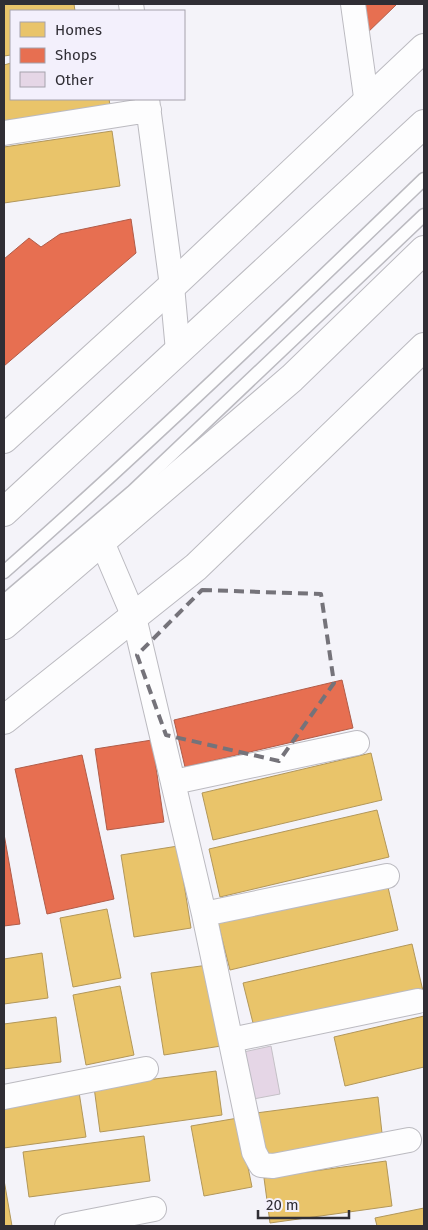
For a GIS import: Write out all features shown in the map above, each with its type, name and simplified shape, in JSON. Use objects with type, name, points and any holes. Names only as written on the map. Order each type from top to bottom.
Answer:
[{"type":"street","points":[[352,4],[367,104]]},
{"type":"street","points":[[4,439],[172,286],[367,104],[424,48]]},
{"type":"street","points":[[4,133],[148,104],[172,286],[178,351]]},
{"type":"street","points":[[4,512],[424,124]]},
{"type":"street","points":[[4,626],[292,378],[424,250]]},
{"type":"street","points":[[4,720],[196,567],[424,347]]},
{"type":"street","points":[[102,542],[134,617],[204,914],[254,1152],[261,1165],[273,1166],[408,1140]]},
{"type":"street","points":[[174,782],[357,743]]},
{"type":"street","points":[[204,914],[387,876]]},
{"type":"street","points":[[231,1040],[418,1001]]},
{"type":"street","points":[[4,1097],[146,1069]]},
{"type":"street","points":[[67,1226],[154,1209]]},
{"type":"lane","points":[[4,572],[267,330],[424,178]]},
{"type":"lane","points":[[4,601],[133,491],[424,215]]},
{"type":"highlighted area","points":[[202,590],[321,594],[334,683],[279,761],[166,735],[137,655]]},
{"type":"building: Homes","points":[[4,4],[74,4],[75,10],[10,10],[10,55],[4,56]]},
{"type":"building: Homes","points":[[10,63],[10,100],[109,100],[110,105],[4,121],[4,65]]},
{"type":"building: Homes","points":[[112,131],[120,186],[4,203],[4,147]]},
{"type":"building: Homes","points":[[371,753],[382,800],[213,840],[202,793]]},
{"type":"building: Homes","points":[[377,810],[389,857],[220,897],[209,849]]},
{"type":"building: Homes","points":[[178,846],[191,928],[134,937],[121,855]]},
{"type":"building: Homes","points":[[387,883],[398,930],[230,970],[218,923]]},
{"type":"building: Homes","points":[[107,909],[121,978],[73,987],[60,918]]},
{"type":"building: Homes","points":[[412,944],[423,991],[255,1031],[243,983]]},
{"type":"building: Homes","points":[[42,953],[48,998],[4,1004],[4,959]]},
{"type":"building: Homes","points":[[208,965],[221,1046],[164,1055],[151,973]]},
{"type":"building: Homes","points":[[120,986],[134,1055],[86,1065],[73,995]]},
{"type":"building: Homes","points":[[424,1016],[424,1067],[345,1086],[334,1037]]},
{"type":"building: Homes","points":[[56,1017],[61,1062],[4,1069],[4,1024]]},
{"type":"building: Homes","points":[[216,1071],[222,1115],[100,1132],[94,1087]]},
{"type":"building: Homes","points":[[79,1092],[86,1137],[4,1148],[4,1102]]},
{"type":"building: Homes","points":[[378,1097],[383,1142],[262,1158],[256,1113]]},
{"type":"building: Homes","points":[[238,1118],[252,1187],[204,1196],[191,1126]]},
{"type":"building: Homes","points":[[144,1136],[150,1181],[29,1197],[23,1152]]},
{"type":"building: Homes","points":[[386,1161],[392,1206],[270,1223],[264,1178]]},
{"type":"building: Homes","points":[[4,1180],[12,1226],[4,1226]]},
{"type":"building: Homes","points":[[424,1208],[424,1226],[377,1226],[375,1218]]},
{"type":"building: Shops","points":[[360,4],[397,4],[363,37]]},
{"type":"building: Shops","points":[[131,219],[136,253],[4,366],[4,259],[29,238],[41,247],[60,234]]},
{"type":"building: Shops","points":[[342,680],[353,728],[185,767],[174,720]]},
{"type":"building: Shops","points":[[152,740],[164,822],[107,830],[95,749]]},
{"type":"building: Shops","points":[[82,755],[114,899],[47,914],[15,769]]},
{"type":"building: Shops","points":[[4,834],[20,924],[4,926]]},
{"type":"building: Other","points":[[271,1046],[280,1094],[248,1100],[239,1053]]}]
